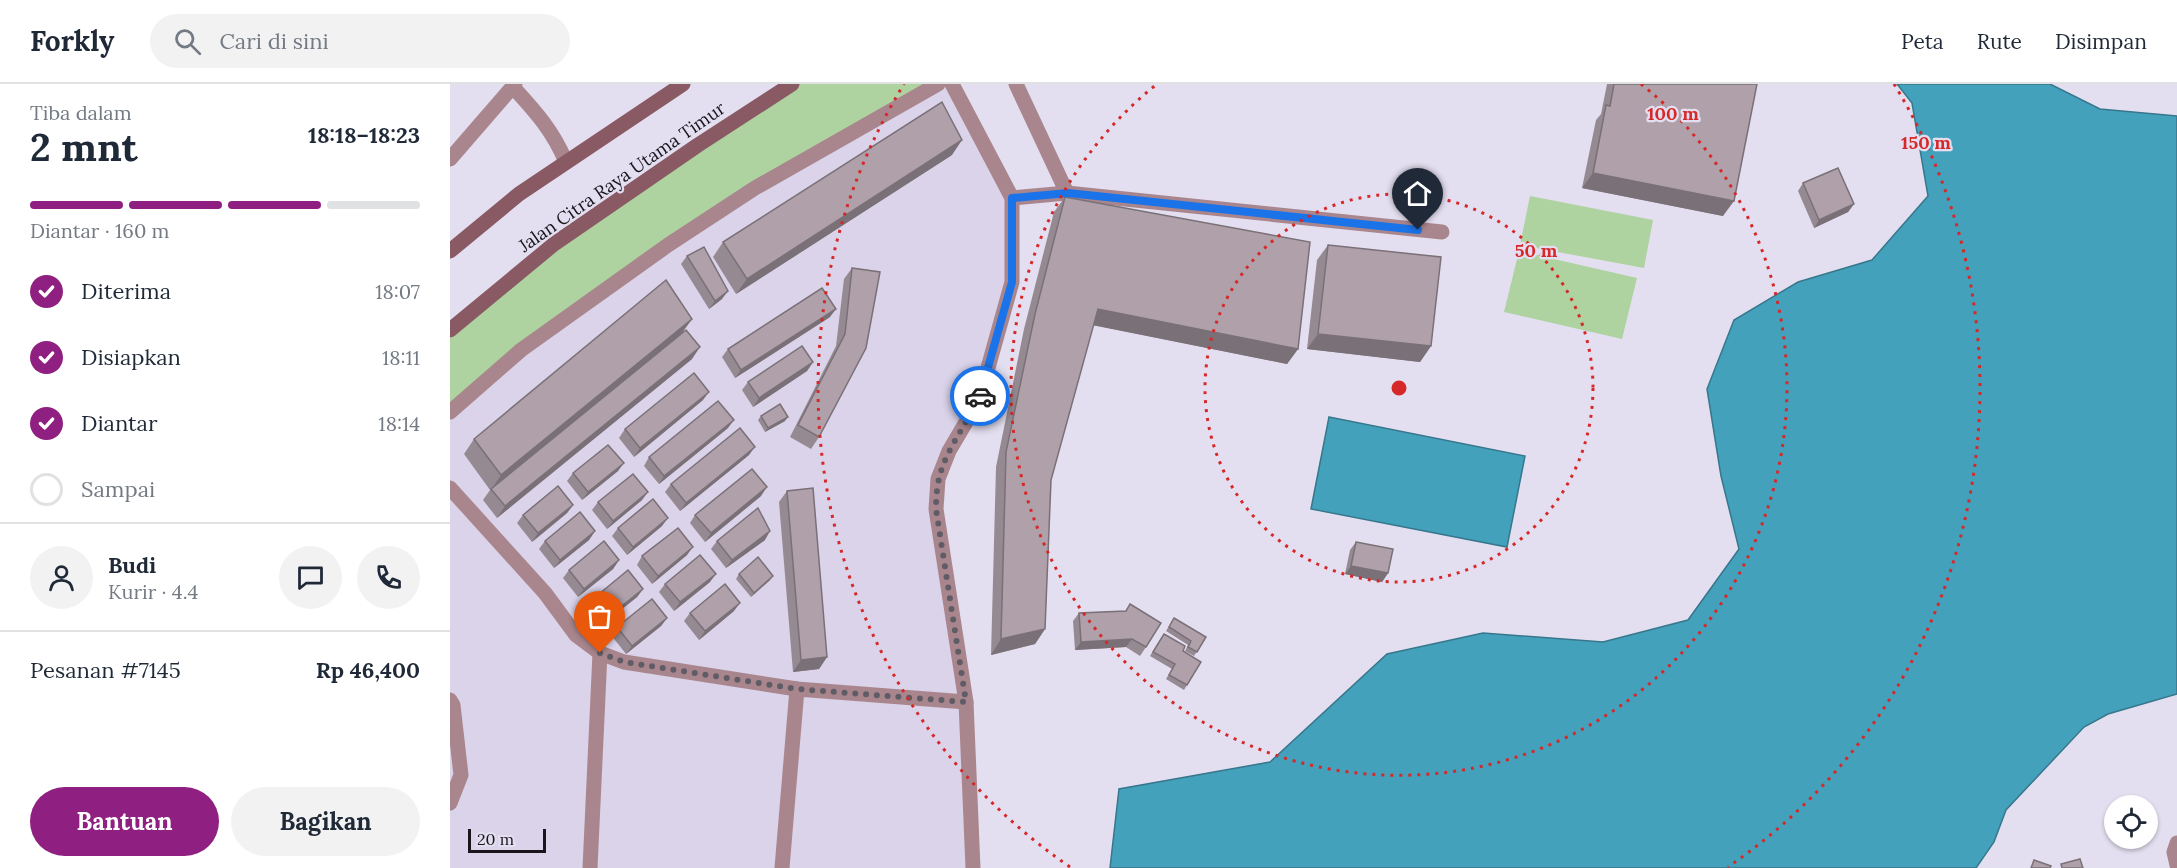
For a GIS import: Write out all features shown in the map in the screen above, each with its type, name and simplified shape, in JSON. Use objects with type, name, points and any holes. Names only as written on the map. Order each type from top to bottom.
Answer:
[{"type":"main road","points":[[450,250],[519,194],[683,84]]},
{"type":"main road","name":"Jalan Citra Raya Utama Timur","points":[[450,330],[554,244],[698,145],[792,84]]},
{"type":"street","points":[[450,412],[520,350],[668,245],[755,188],[938,84]]},
{"type":"street","points":[[952,84],[1012,198],[1012,282],[979,400],[946,457],[938,479],[936,494],[936,509],[966,702],[973,868]]},
{"type":"street","points":[[1016,84],[1068,193]]},
{"type":"street","points":[[450,159],[514,85],[546,123],[559,143],[566,162]]},
{"type":"street","points":[[1012,198],[1068,193],[1442,232]]},
{"type":"street","points":[[450,488],[545,592],[576,635],[600,653],[624,662],[797,689],[966,702]]},
{"type":"street","points":[[590,868],[600,653]]},
{"type":"street","points":[[782,868],[797,689]]},
{"type":"street","points":[[450,700],[453,705],[461,775],[450,803]]},
{"type":"street","points":[[2177,843],[2174,852],[2177,865]]},
{"type":"shaded area","points":[[938,84],[949,84],[1009,201],[1009,281],[978,399],[933,508],[964,702],[966,868],[450,868],[450,412],[668,245]]},
{"type":"green space","points":[[792,84],[937,84],[753,186],[450,412],[450,331],[554,244]]},
{"type":"green space","points":[[1530,196],[1653,220],[1644,268],[1520,245]]},
{"type":"green space","points":[[1519,251],[1637,278],[1622,339],[1504,312]]},
{"type":"water","points":[[1897,84],[2050,84],[2100,109],[2177,116],[2177,694],[2108,714],[2084,727],[2006,810],[1994,842],[1976,868],[1110,868],[1119,789],[1270,762],[1387,654],[1483,633],[1603,642],[1688,620],[1739,549],[1721,476],[1707,389],[1734,320],[1798,282],[1872,260],[1928,196],[1912,103]]},
{"type":"water","points":[[1329,417],[1525,456],[1507,547],[1311,509]]},
{"type":"building","points":[[1614,84],[1757,84],[1734,201],[1593,173],[1606,105],[1610,106]]},
{"type":"building","points":[[942,102],[962,140],[747,279],[723,242]]},
{"type":"building","points":[[1838,168],[1854,204],[1819,220],[1803,183]]},
{"type":"building","points":[[1065,197],[1310,242],[1298,349],[1098,309],[1051,480],[1045,629],[1001,639],[1006,452],[1035,314]]},
{"type":"building","points":[[1328,245],[1441,257],[1431,346],[1318,334]]},
{"type":"building","points":[[704,247],[728,291],[715,301],[687,256]]},
{"type":"building","points":[[852,268],[880,272],[866,348],[819,437],[798,425],[845,334]]},
{"type":"building","points":[[666,280],[692,319],[501,475],[474,439]]},
{"type":"building","points":[[822,288],[836,309],[741,370],[728,349]]},
{"type":"building","points":[[686,330],[700,347],[505,506],[491,489]]},
{"type":"building","points":[[802,346],[813,362],[759,398],[748,382]]},
{"type":"building","points":[[694,373],[709,392],[640,448],[625,429]]},
{"type":"building","points":[[718,401],[734,420],[664,476],[649,457]]},
{"type":"building","points":[[780,404],[788,417],[768,428],[761,416]]},
{"type":"building","points":[[740,428],[755,447],[686,503],[671,484]]},
{"type":"building","points":[[608,445],[624,463],[588,492],[573,473]]},
{"type":"building","points":[[752,469],[767,487],[711,533],[695,515]]},
{"type":"building","points":[[633,474],[648,492],[613,521],[598,502]]},
{"type":"building","points":[[558,486],[573,505],[538,533],[523,515]]},
{"type":"building","points":[[813,488],[827,657],[801,660],[787,491]]},
{"type":"building","points":[[653,499],[668,518],[633,547],[618,528]]},
{"type":"building","points":[[758,508],[770,531],[732,560],[717,541]]},
{"type":"building","points":[[580,512],[595,531],[560,560],[545,541]]},
{"type":"building","points":[[678,528],[693,547],[658,576],[642,556]]},
{"type":"building","points":[[604,541],[619,560],[584,589],[569,570]]},
{"type":"building","points":[[1356,542],[1393,549],[1388,573],[1351,566]]},
{"type":"building","points":[[700,555],[716,574],[680,602],[665,584]]},
{"type":"building","points":[[758,557],[773,576],[754,593],[739,574]]},
{"type":"building","points":[[628,570],[643,589],[608,617],[593,599]]},
{"type":"building","points":[[725,584],[740,603],[705,631],[690,613]]},
{"type":"building","points":[[652,599],[667,618],[632,646],[617,627]]},
{"type":"building","points":[[1130,604],[1161,623],[1146,647],[1132,639],[1081,642],[1079,613],[1126,611]]},
{"type":"building","points":[[1174,618],[1206,637],[1197,652],[1188,647],[1191,641],[1169,627]]},
{"type":"building","points":[[1164,634],[1185,646],[1183,651],[1201,662],[1187,685],[1169,675],[1175,664],[1153,652]]},
{"type":"building","points":[[2080,859],[2083,868],[2062,868],[2061,864]]},
{"type":"building","points":[[2034,860],[2051,866],[2050,868],[2031,868]]},
{"type":"way so far","points":[[600,653],[624,662],[797,689],[966,702],[936,509],[936,494],[943,463],[980,396]]},
{"type":"route","points":[[980,396],[1012,282],[1012,198],[1068,193],[1418,230]]}]
